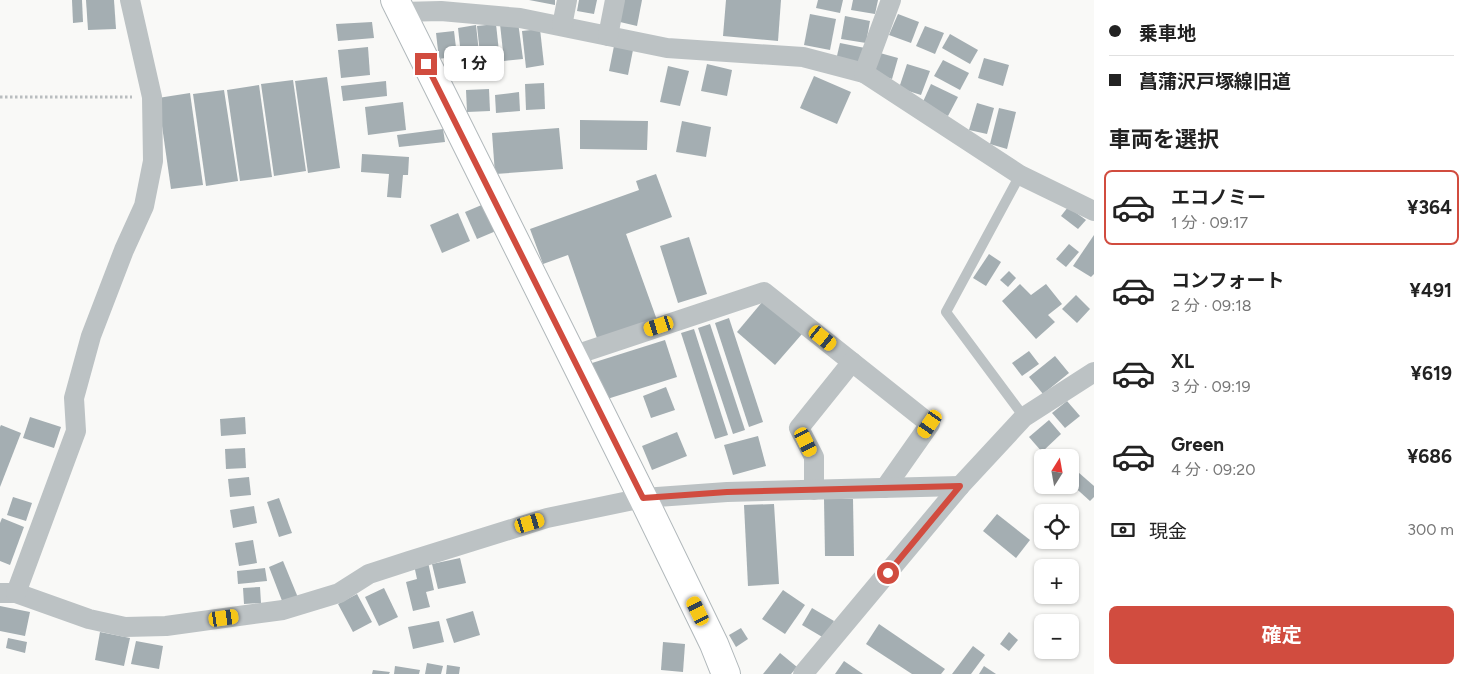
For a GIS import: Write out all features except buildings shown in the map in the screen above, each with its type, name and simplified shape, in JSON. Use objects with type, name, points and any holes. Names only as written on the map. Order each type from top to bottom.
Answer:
[{"type":"street","points":[[130,0],[152,97],[153,161],[144,206],[124,250],[91,336],[74,398],[76,431],[8,593],[89,619],[125,628],[166,626],[283,610],[339,592],[370,574],[547,518],[643,498],[727,492],[960,486]]},
{"type":"street","points":[[562,26],[567,0]]},
{"type":"street","points":[[608,36],[615,0]]},
{"type":"street","points":[[864,73],[891,0]]},
{"type":"street","points":[[726,674],[714,644],[643,498],[398,6],[440,5],[520,18],[667,48],[803,57],[864,73],[1020,174],[1094,211]]},
{"type":"street","points":[[572,356],[764,292],[930,424],[885,488]]},
{"type":"street","points":[[814,490],[814,457],[799,428],[852,362]]},
{"type":"street","points":[[804,674],[960,486],[1024,418],[1094,372]]},
{"type":"lane","points":[[1020,174],[946,312],[1024,418]]},
{"type":"path","points":[[0,97],[152,97]]},
{"type":"route","points":[[426,64],[643,498],[727,492],[960,486],[888,573]]}]
